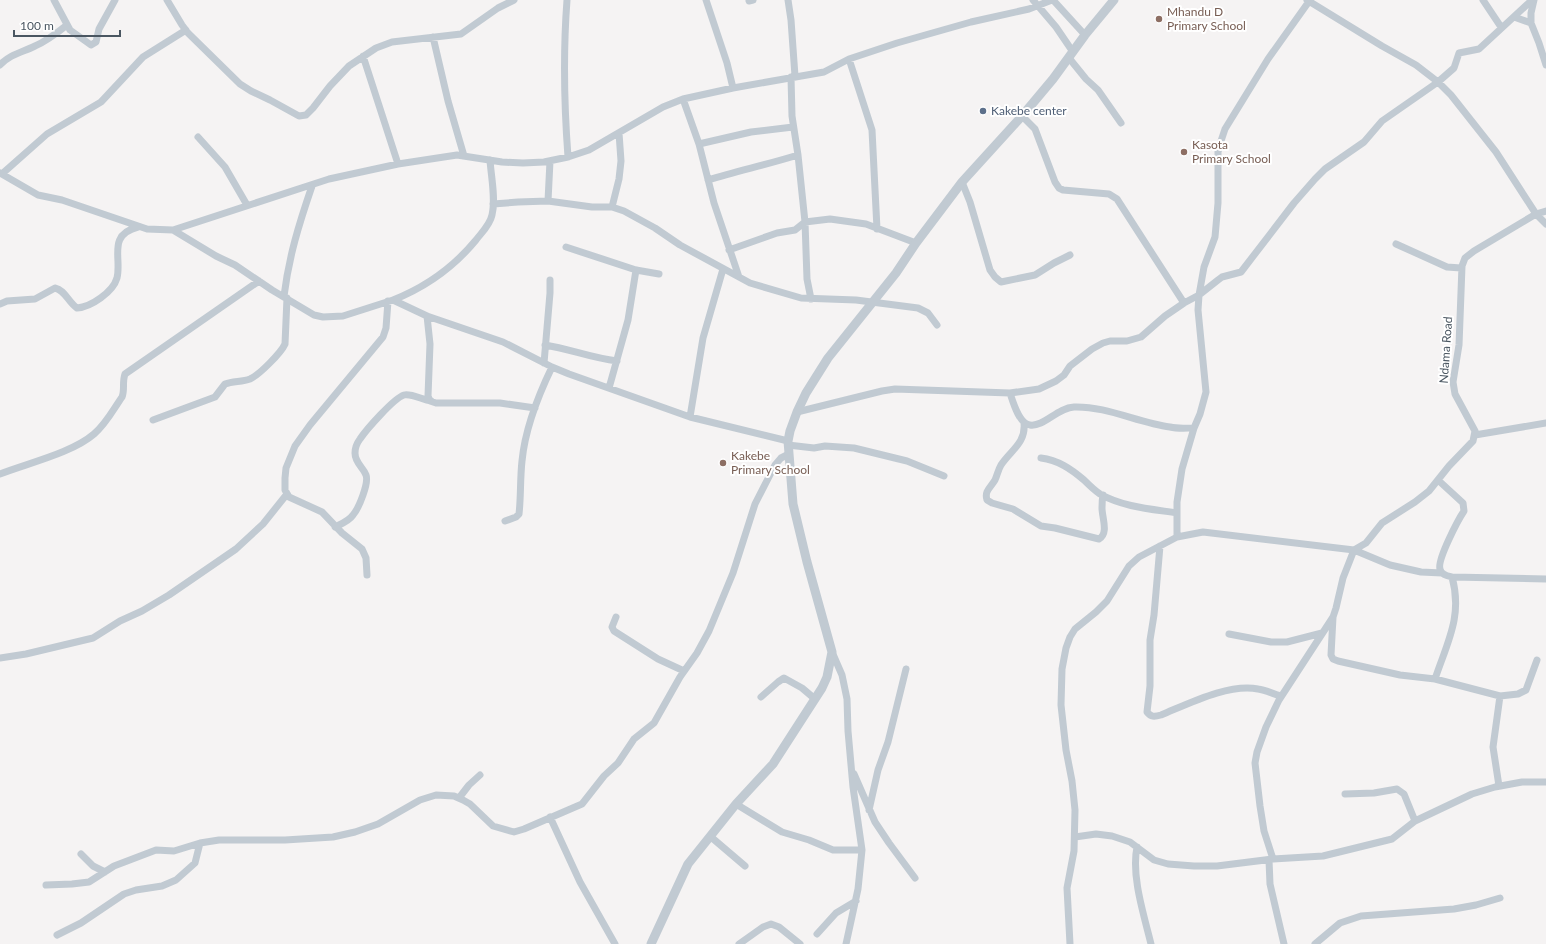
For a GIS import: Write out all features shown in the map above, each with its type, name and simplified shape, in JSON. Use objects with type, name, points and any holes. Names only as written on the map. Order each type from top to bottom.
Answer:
[{"type":"street","points":[[54,0],[67,26],[87,44],[91,45],[96,42],[99,29],[115,0]]},
{"type":"street","points":[[168,0],[186,30],[240,84],[299,116],[306,115],[349,66],[376,48],[421,38],[457,35],[464,32],[498,8],[514,0]]},
{"type":"street","points":[[497,0],[498,8]]},
{"type":"street","points":[[567,0],[564,80],[568,157]]},
{"type":"street","points":[[706,0],[727,63],[733,88]]},
{"type":"street","points":[[788,0],[791,20],[793,76],[791,107],[798,154],[805,222],[807,279],[812,299]]},
{"type":"street","points":[[186,30],[146,54],[101,102],[47,134],[2,176],[38,195],[62,200],[147,230],[173,230],[247,205],[312,186],[329,179],[398,164],[457,155],[523,163],[550,161],[568,157],[589,150],[663,107],[684,99],[793,76],[824,72],[849,59],[925,34],[1029,9],[1035,3],[1052,0],[1085,35]]},
{"type":"street","points":[[846,944],[856,901],[862,850],[851,767],[847,699],[842,675],[832,652],[807,562],[793,504],[788,446],[790,431],[806,393],[828,358],[896,273],[916,243],[962,182],[1022,116],[1114,0]]},
{"type":"street","points":[[1177,537],[1177,513],[1182,469],[1206,392],[1200,340],[1198,295],[1204,267],[1215,238],[1218,203],[1218,152],[1220,141],[1225,129],[1268,59],[1309,0],[1382,46],[1416,65],[1451,94],[1496,152],[1536,214],[1546,224]]},
{"type":"street","points":[[1483,0],[1501,27]]},
{"type":"street","points":[[797,412],[895,389],[1010,393],[1023,392],[1049,385],[1064,375],[1070,366],[1092,349],[1110,341],[1127,342],[1141,337],[1184,302],[1198,295],[1222,278],[1241,272],[1294,203],[1325,169],[1364,142],[1382,121],[1438,82],[1454,68],[1459,53],[1479,49],[1501,27],[1533,0]]},
{"type":"street","points":[[1533,0],[1531,23],[1546,65]]},
{"type":"street","points":[[1035,3],[1056,27],[1086,79],[1098,90],[1120,123]]},
{"type":"street","points":[[1514,17],[1531,23]]},
{"type":"street","points":[[0,65],[9,56],[35,46],[67,26]]},
{"type":"street","points":[[433,37],[448,101],[464,156]]},
{"type":"street","points":[[363,56],[398,164]]},
{"type":"street","points":[[849,59],[872,130],[877,229]]},
{"type":"street","points":[[684,99],[699,144],[714,203],[739,277]]},
{"type":"street","points":[[1022,116],[1035,129],[1058,188],[1063,190],[1109,194],[1116,199],[1184,302]]},
{"type":"street","points":[[699,144],[751,132],[793,127]]},
{"type":"street","points":[[612,208],[619,179],[621,161],[619,133]]},
{"type":"street","points":[[198,137],[225,167],[247,205]]},
{"type":"street","points":[[708,180],[749,167],[772,163],[798,154]]},
{"type":"street","points":[[173,230],[216,256],[236,265],[259,282],[314,315],[322,317],[342,316],[390,301],[424,286],[457,260],[486,228],[493,213],[490,160]]},
{"type":"street","points":[[548,201],[550,161]]},
{"type":"street","points":[[962,182],[970,202],[990,270],[1001,282],[1035,275],[1070,255]]},
{"type":"street","points":[[153,420],[215,398],[225,384],[248,380],[255,376],[282,350],[285,344],[288,268],[294,239],[312,186]]},
{"type":"street","points":[[493,204],[548,201],[612,208],[624,211],[723,269],[758,286],[801,298],[856,300],[918,308],[928,313],[937,325]]},
{"type":"street","points":[[1396,244],[1447,267],[1461,268],[1465,258],[1474,251],[1536,214],[1546,211]]},
{"type":"street","points":[[729,250],[777,233],[795,230],[805,222],[830,219],[866,224],[916,243]]},
{"type":"street","points":[[0,304],[7,301],[35,298],[55,288],[62,291],[71,304],[77,308],[89,306],[107,293],[116,280],[117,247],[126,233],[139,227]]},
{"type":"street","points":[[566,248],[636,270],[659,274]]},
{"type":"street","name":"Ndama Road","points":[[1461,268],[1459,345],[1453,382],[1456,394],[1475,431],[1475,435]]},
{"type":"street","points":[[690,417],[703,338],[723,269]]},
{"type":"street","points":[[609,388],[631,306],[636,270]]},
{"type":"street","points":[[544,363],[550,280]]},
{"type":"street","points":[[0,474],[69,448],[93,435],[103,425],[122,397],[122,382],[125,374],[259,282]]},
{"type":"street","points":[[390,301],[427,316],[503,342],[552,367],[690,417],[788,446],[814,448],[825,446],[854,448],[907,461],[944,476]]},
{"type":"street","points":[[367,575],[366,558],[363,550],[335,527],[322,512],[291,498],[287,494],[285,478],[286,468],[295,446],[310,425],[383,337],[386,328],[390,301]]},
{"type":"street","points":[[427,316],[430,344],[428,396],[431,401]]},
{"type":"street","points":[[545,345],[562,348],[595,358],[617,361]]},
{"type":"street","points":[[505,521],[516,517],[519,514],[522,461],[525,443],[542,387],[552,367]]},
{"type":"street","points":[[1010,393],[1018,413],[1024,422],[1029,426],[1037,425],[1059,411],[1073,407],[1098,410],[1170,428],[1194,428]]},
{"type":"street","points":[[335,527],[352,516],[367,481],[366,476],[357,462],[355,454],[356,447],[360,439],[389,407],[403,396],[408,395],[431,401],[436,404],[500,403],[535,408]]},
{"type":"street","points":[[1024,422],[1025,431],[1022,438],[1000,466],[995,480],[987,490],[987,500],[1013,509],[1041,526],[1062,529],[1099,539],[1102,538],[1104,533],[1102,495]]},
{"type":"street","points":[[1537,660],[1526,690],[1518,694],[1500,696],[1435,679],[1400,675],[1338,661],[1333,659],[1331,655],[1333,617],[1343,578],[1354,550],[1366,543],[1382,523],[1415,502],[1438,480],[1448,466],[1473,441],[1475,435],[1546,423]]},
{"type":"street","points":[[46,885],[89,882],[114,866],[152,851],[174,851],[200,843],[219,840],[285,840],[333,837],[366,828],[428,797],[450,796],[459,798],[470,804],[493,826],[514,832],[582,804],[604,776],[618,763],[634,739],[654,723],[666,699],[697,653],[733,573],[755,504],[775,465],[788,446]]},
{"type":"street","points":[[1041,458],[1061,464],[1102,495],[1125,504],[1177,513]]},
{"type":"street","points":[[1438,480],[1463,503],[1464,507],[1439,565],[1442,573]]},
{"type":"street","points":[[0,658],[26,654],[93,638],[120,621],[142,611],[169,595],[236,549],[263,524],[287,494]]},
{"type":"street","points":[[1070,944],[1068,888],[1075,837],[1075,810],[1061,705],[1062,669],[1066,648],[1075,629],[1107,601],[1129,566],[1139,557],[1177,537],[1202,532],[1354,550],[1390,565],[1421,572],[1442,573],[1452,577],[1546,579]]},
{"type":"street","points":[[1160,546],[1154,615],[1150,640],[1150,686],[1146,712],[1154,717],[1226,690],[1243,688],[1256,689],[1281,696]]},
{"type":"street","points":[[1435,679],[1453,630],[1455,617],[1455,593],[1452,577]]},
{"type":"street","points":[[1284,944],[1270,884],[1271,860],[1264,831],[1255,763],[1257,752],[1266,727],[1281,696],[1333,617]]},
{"type":"street","points":[[616,618],[612,627],[614,631],[658,659],[684,671]]},
{"type":"street","points":[[1229,634],[1271,642],[1287,642],[1322,632]]},
{"type":"street","points":[[651,944],[683,872],[736,804],[773,764],[815,699],[827,677],[832,652]]},
{"type":"street","points":[[869,810],[878,770],[888,742],[906,669]]},
{"type":"street","points":[[761,697],[784,678],[802,688],[815,699]]},
{"type":"street","points":[[1499,786],[1493,747],[1500,696]]},
{"type":"street","points":[[851,767],[869,810],[884,837],[915,878]]},
{"type":"street","points":[[459,798],[480,775]]},
{"type":"street","points":[[1075,837],[1096,834],[1112,836],[1137,847],[1154,860],[1173,865],[1217,866],[1323,856],[1392,839],[1415,821],[1472,794],[1499,786],[1522,782],[1546,782]]},
{"type":"street","points":[[1345,794],[1374,793],[1397,789],[1404,794],[1415,821]]},
{"type":"street","points":[[736,804],[782,832],[809,840],[833,850],[862,850]]},
{"type":"street","points":[[550,817],[580,882],[615,944]]},
{"type":"street","points":[[711,837],[745,866]]},
{"type":"street","points":[[57,934],[82,923],[124,894],[136,890],[162,886],[176,880],[196,864],[200,843]]},
{"type":"street","points":[[1137,847],[1135,872],[1151,944]]},
{"type":"street","points":[[81,854],[93,866],[105,872]]},
{"type":"street","points":[[1315,944],[1340,924],[1361,916],[1454,908],[1476,905],[1500,898]]},
{"type":"street","points":[[817,934],[836,913],[856,901]]},
{"type":"street","points":[[739,944],[763,927],[771,924],[779,927],[800,944]]},
{"type":"place","name":"Mhandu D Primary School","points":[[1159,19]]},
{"type":"place","name":"Kakebe center","points":[[983,111]]},
{"type":"place","name":"Kasota Primary School","points":[[1184,152]]},
{"type":"place","name":"Kakebe Primary School","points":[[723,463]]}]
